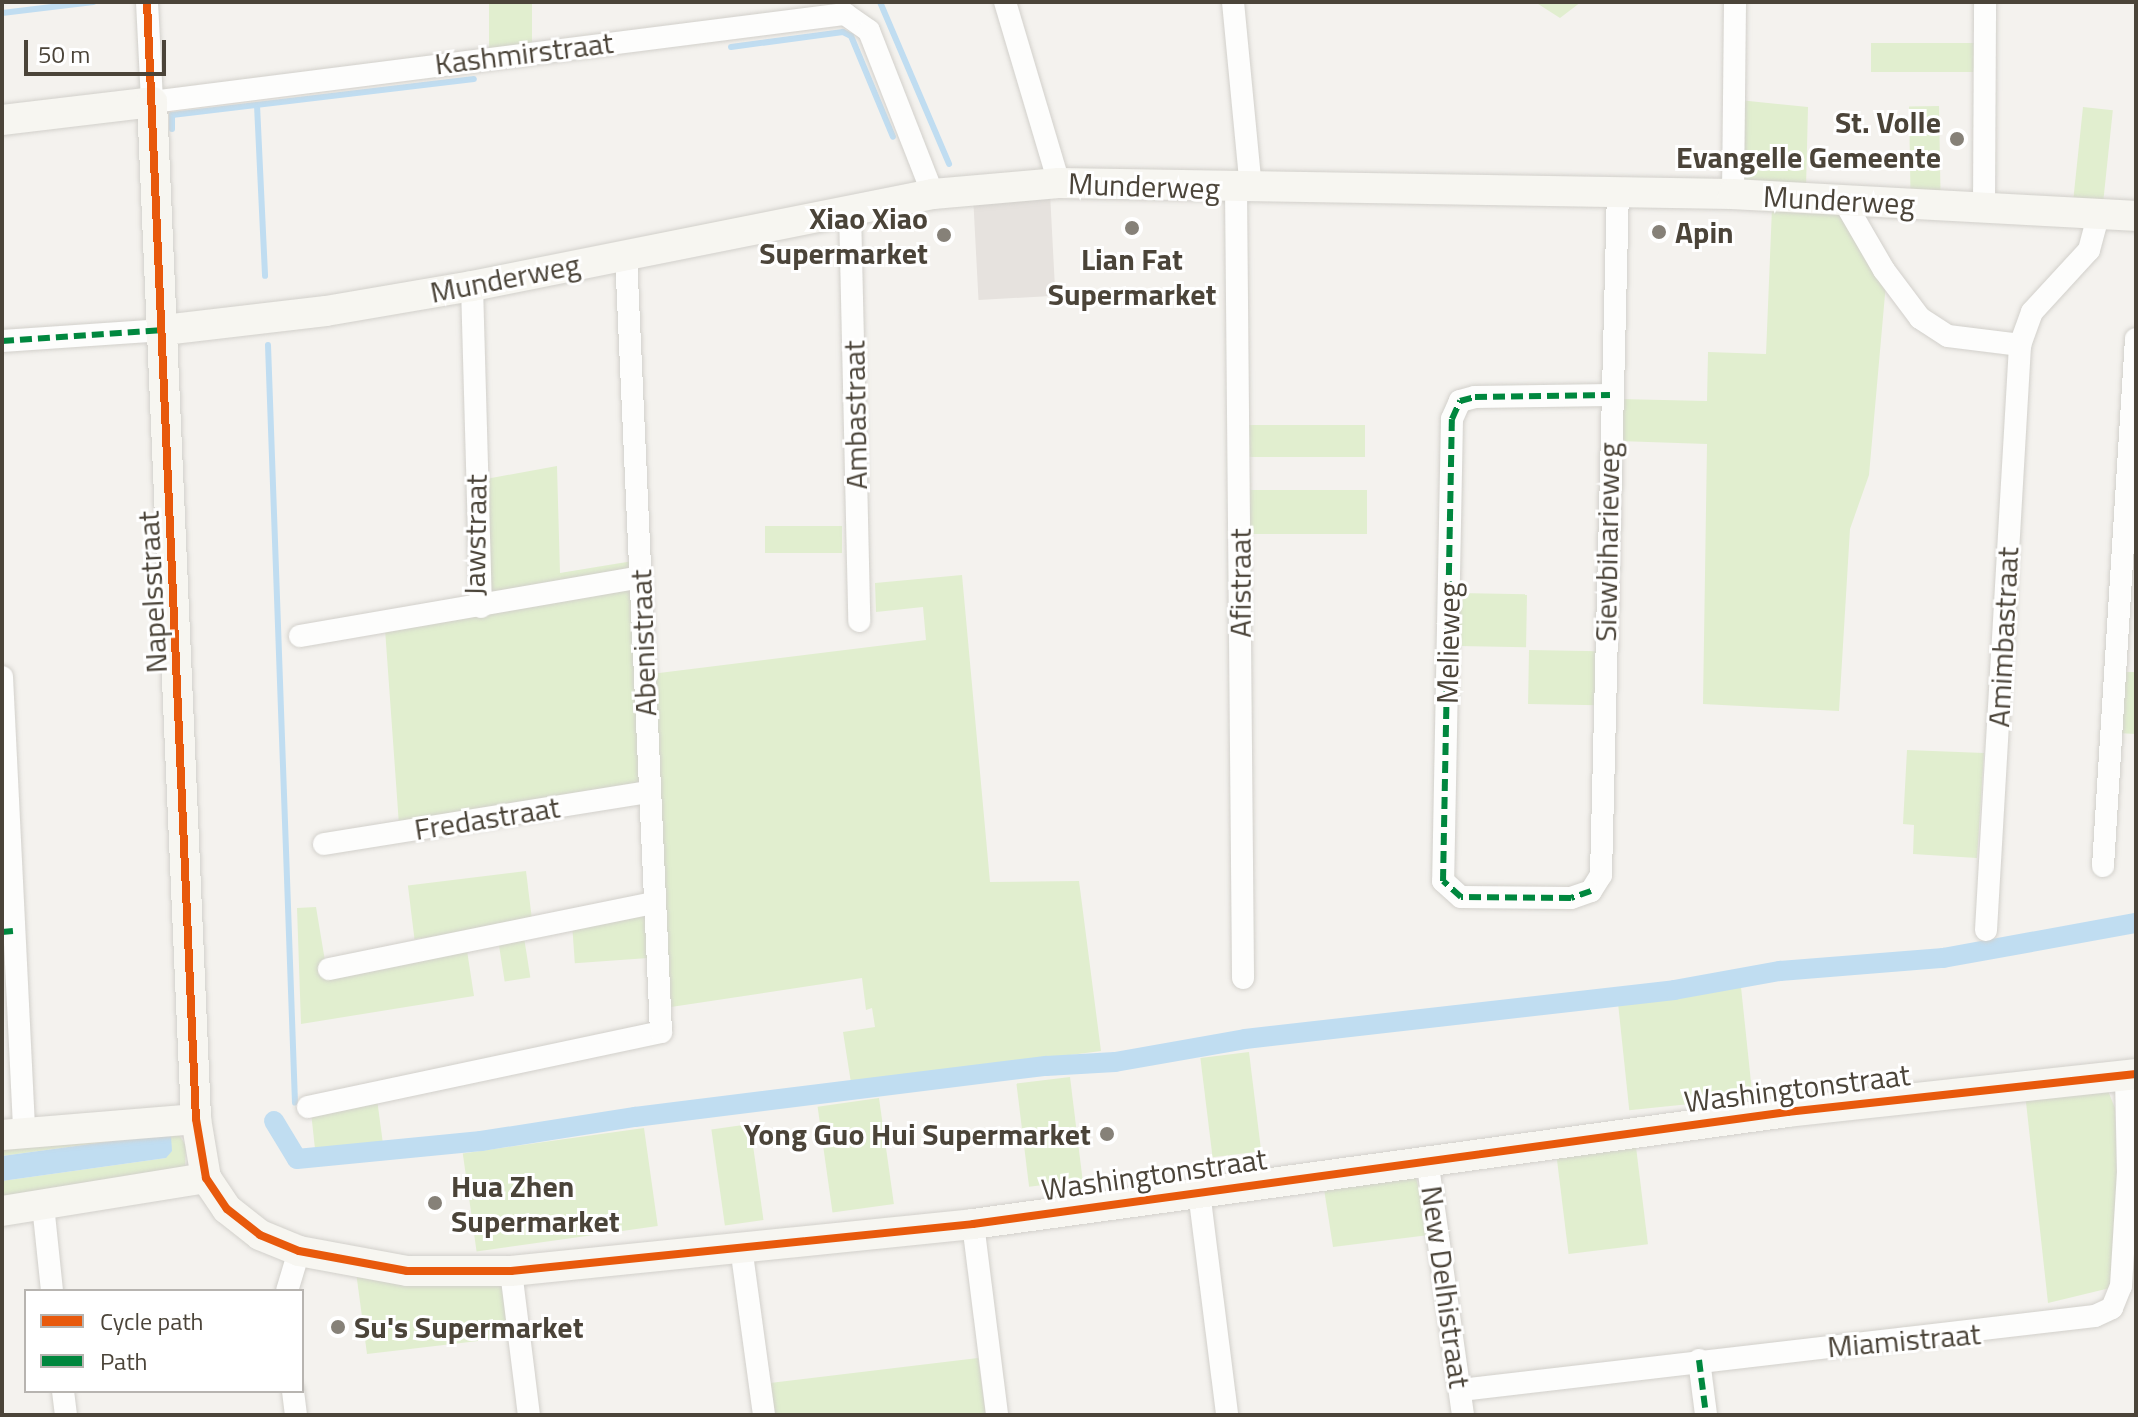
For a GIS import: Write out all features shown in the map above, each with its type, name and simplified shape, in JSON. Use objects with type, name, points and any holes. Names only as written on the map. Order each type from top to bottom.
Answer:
[{"type":"street","name":"Napelsstraat","points":[[147,2],[164,330],[196,1119],[206,1178]]},
{"type":"street","points":[[1005,2],[1059,183]]},
{"type":"street","name":"Afistraat","points":[[1233,2],[1244,188],[1243,978]]},
{"type":"street","points":[[1733,194],[1735,2]]},
{"type":"street","points":[[1984,206],[1985,2]]},
{"type":"street","name":"Kashmirstraat","points":[[2,120],[845,14],[869,31],[933,194]]},
{"type":"street","name":"Munderweg","points":[[164,330],[326,311],[472,286],[933,194],[1059,183],[1733,194],[1845,203],[1984,206],[2136,216]]},
{"type":"street","name":"Siewbiharieweg","points":[[1591,891],[1601,875],[1610,395],[1618,191]]},
{"type":"street","points":[[1845,203],[1884,270],[1920,318],[1948,336],[2020,345]]},
{"type":"street","name":"Ambastraat","points":[[850,210],[859,621]]},
{"type":"street","name":"Amimbastraat","points":[[1986,930],[2020,345],[2032,312],[2089,250],[2099,213]]},
{"type":"street","name":"Abenistraat","points":[[308,1107],[661,1032],[626,254]]},
{"type":"street","name":"Jawstraat","points":[[300,636],[481,607],[472,286]]},
{"type":"street","points":[[2,341],[164,330]]},
{"type":"street","points":[[2103,866],[2136,339]]},
{"type":"street","name":"Melieweg","points":[[1591,891],[1571,898],[1461,897],[1443,881],[1452,419],[1460,401],[1475,397],[1610,395]]},
{"type":"street","points":[[481,607],[640,577]]},
{"type":"street","points":[[2,677],[13,1134],[196,1119]]},
{"type":"street","name":"Fredastraat","points":[[324,844],[649,792]]},
{"type":"street","points":[[329,969],[653,903]]},
{"type":"street","name":"Washingtonstraat","points":[[206,1178],[227,1209],[260,1235],[299,1251],[407,1271],[511,1271],[973,1224],[1427,1159],[2131,1075]]},
{"type":"street","name":"Miamistraat","points":[[1461,1390],[1699,1360],[2005,1330],[2095,1316],[2112,1308],[2121,1286],[2131,1075]]},
{"type":"street","name":"New Delhistraat","points":[[1427,1159],[1463,1415]]},
{"type":"street","points":[[2,1211],[206,1178]]},
{"type":"street","points":[[1199,1192],[1227,1415]]},
{"type":"street","points":[[43,1205],[52,1289]]},
{"type":"street","points":[[973,1224],[997,1415]]},
{"type":"street","points":[[741,1247],[764,1415]]},
{"type":"street","points":[[288,1289],[299,1251]]},
{"type":"street","points":[[511,1271],[529,1415]]},
{"type":"street","points":[[1699,1360],[1706,1415]]},
{"type":"street","points":[[63,1393],[66,1415]]},
{"type":"street","points":[[293,1393],[296,1415]]},
{"type":"shaded area","points":[[1050,193],[1055,296],[978,300],[973,197]]},
{"type":"green space","points":[[489,2],[532,2],[532,48],[489,48]]},
{"type":"green space","points":[[1535,2],[1581,2],[1560,18]]},
{"type":"green space","points":[[1871,43],[1977,43],[1977,72],[1871,72]]},
{"type":"green space","points":[[1739,100],[1808,107],[1806,188],[1741,182]]},
{"type":"green space","points":[[1939,106],[1941,194],[1911,195],[1909,107]]},
{"type":"green space","points":[[2083,107],[2113,110],[2103,202],[2073,198]]},
{"type":"green space","points":[[1772,208],[1842,210],[1887,272],[1869,475],[1850,529],[1839,711],[1703,704],[1707,444],[1619,441],[1619,399],[1707,401],[1708,352],[1766,354]]},
{"type":"green space","points":[[1247,425],[1365,425],[1365,457],[1247,457]]},
{"type":"green space","points":[[557,466],[560,573],[633,561],[643,778],[638,785],[399,825],[385,629],[491,609],[486,479]]},
{"type":"green space","points":[[1248,490],[1367,490],[1367,534],[1248,534]]},
{"type":"green space","points":[[765,526],[842,526],[842,553],[765,553]]},
{"type":"green space","points":[[962,575],[990,882],[1079,881],[1101,1051],[851,1083],[843,1032],[875,1027],[872,1008],[866,1010],[862,978],[671,1007],[651,674],[926,640],[923,607],[876,612],[875,583]]},
{"type":"green space","points":[[1459,593],[1527,594],[1526,647],[1458,646]]},
{"type":"green space","points":[[1529,650],[1600,651],[1599,705],[1528,704]]},
{"type":"green space","points":[[2121,672],[2136,672],[2136,734],[2117,733]]},
{"type":"green space","points":[[1907,750],[1984,753],[1977,858],[1913,854],[1914,825],[1903,824]]},
{"type":"green space","points":[[526,871],[533,925],[414,939],[408,886]]},
{"type":"green space","points":[[648,906],[652,958],[575,963],[571,911]]},
{"type":"green space","points":[[316,907],[327,973],[466,944],[474,996],[301,1024],[297,908]]},
{"type":"green space","points":[[523,931],[530,977],[505,981],[497,935]]},
{"type":"green space","points":[[1741,987],[1753,1097],[1629,1110],[1618,1000]]},
{"type":"green space","points":[[1249,1052],[1261,1151],[1213,1157],[1200,1058]]},
{"type":"green space","points":[[1070,1077],[1083,1180],[1029,1187],[1016,1084]]},
{"type":"green space","points":[[2106,1086],[2115,1108],[2117,1181],[2110,1288],[2048,1303],[2025,1093]]},
{"type":"green space","points":[[879,1098],[894,1204],[832,1213],[818,1107]]},
{"type":"green space","points":[[377,1099],[383,1144],[315,1149],[311,1112]]},
{"type":"green space","points":[[750,1124],[763,1220],[725,1225],[711,1129]]},
{"type":"green space","points":[[644,1128],[658,1226],[477,1252],[463,1153]]},
{"type":"green space","points":[[178,1133],[186,1146],[185,1167],[2,1204],[2,1181],[166,1158],[157,1135],[2,1156],[2,1144]]},
{"type":"green space","points":[[1636,1147],[1648,1244],[1569,1254],[1557,1157]]},
{"type":"green space","points":[[1415,1173],[1429,1235],[1333,1247],[1322,1176]]},
{"type":"green space","points":[[356,1272],[495,1281],[503,1287],[512,1337],[367,1354]]},
{"type":"green space","points":[[978,1358],[986,1415],[774,1415],[770,1383]]},
{"type":"water","points":[[157,1135],[171,1136],[172,1151],[166,1158],[2,1181],[2,1156]]},
{"type":"waterway","points":[[2,13],[93,2]]},
{"type":"waterway","points":[[880,2],[949,164]]},
{"type":"waterway","points":[[731,47],[843,32],[851,36],[893,137]]},
{"type":"waterway","points":[[172,129],[172,115],[474,79]]},
{"type":"waterway","points":[[257,105],[265,276]]},
{"type":"waterway","points":[[268,345],[295,1103]]},
{"type":"waterway","points":[[274,1121],[297,1159],[481,1141],[635,1117],[1046,1066],[1115,1062],[1245,1039],[1674,990],[1780,971],[1943,958],[2136,923]]},
{"type":"marked path","points":[[2,341],[164,330]]},
{"type":"marked path","points":[[1591,891],[1571,898],[1461,897],[1443,881],[1452,419],[1460,401],[1475,397],[1610,395]]},
{"type":"marked path","points":[[2,932],[13,931]]},
{"type":"marked path","points":[[1699,1360],[1706,1415]]},
{"type":"cycle path","points":[[147,2],[196,1119],[206,1178],[227,1209],[260,1235],[299,1251],[407,1271],[511,1271],[973,1224],[1787,1112],[2136,1074]]},
{"type":"place","name":"St. Volle Evangelle Gemeente","points":[[1957,139]]},
{"type":"place","name":"Lian Fat Supermarket","points":[[1132,228]]},
{"type":"place","name":"Apin","points":[[1659,232]]},
{"type":"place","name":"Xiao Xiao Supermarket","points":[[944,235]]},
{"type":"place","name":"Yong Guo Hui Supermarket","points":[[1107,1134]]},
{"type":"place","name":"Hua Zhen Supermarket","points":[[435,1203]]},
{"type":"place","name":"Su's Supermarket","points":[[338,1327]]}]
